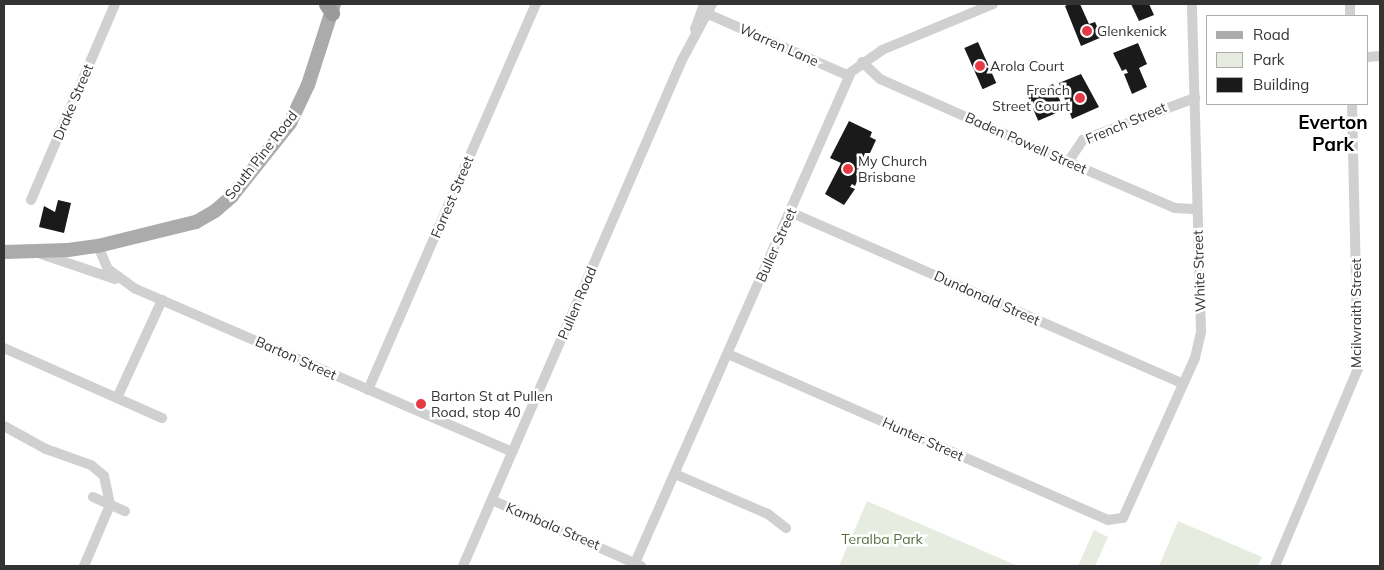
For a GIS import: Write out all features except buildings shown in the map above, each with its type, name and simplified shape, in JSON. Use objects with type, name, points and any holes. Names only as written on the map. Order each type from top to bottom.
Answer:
[{"type":"main road","name":"South Pine Road","points":[[4,252],[34,252],[98,246],[196,222],[215,211],[232,196],[290,123],[301,103],[330,7]]},
{"type":"street","name":"Drake Street","points":[[30,200],[115,4]]},
{"type":"street","name":"Forrest Street","points":[[368,390],[536,4]]},
{"type":"street","name":"Pullen Road","points":[[463,566],[691,40],[706,9],[712,4]]},
{"type":"street","name":"Buller Street","points":[[638,565],[675,474],[849,76],[862,62],[888,48],[993,4]]},
{"type":"street","name":"White Street","points":[[1119,520],[1129,510],[1195,358],[1201,331],[1192,4]]},
{"type":"street","name":"Warren Lane","points":[[706,9],[849,76]]},
{"type":"street","name":"Baden Powell Street","points":[[862,62],[876,77],[1068,162],[1175,208],[1197,209]]},
{"type":"street","name":"French Street","points":[[1068,162],[1083,140],[1195,98]]},
{"type":"street","name":"Mcilwraith Street","points":[[1275,566],[1358,369],[1352,105]]},
{"type":"street","name":"Dundonald Street","points":[[790,212],[1183,384]]},
{"type":"street","name":"Barton Street","points":[[98,246],[104,264],[120,281],[512,452]]},
{"type":"street","points":[[34,252],[120,281]]},
{"type":"street","points":[[117,398],[162,300]]},
{"type":"street","points":[[4,348],[162,418]]},
{"type":"street","name":"Hunter Street","points":[[728,354],[1108,520],[1119,520]]},
{"type":"street","points":[[4,426],[46,449],[95,468],[108,485],[110,505],[84,566]]},
{"type":"street","points":[[675,474],[768,514],[786,528]]},
{"type":"street","points":[[93,498],[126,511]]},
{"type":"street","name":"Kambala Street","points":[[492,500],[638,565]]},
{"type":"green space","name":"Teralba Park","points":[[867,501],[1018,566],[839,566]]},
{"type":"green space","points":[[1178,521],[1262,557],[1258,566],[1159,566]]},
{"type":"green space","points":[[1094,530],[1108,537],[1095,566],[1078,566]]},
{"type":"place","name":"Glenkenick","points":[[1087,31]]},
{"type":"place","name":"Arola Court","points":[[980,66]]},
{"type":"place","name":"French Street Court","points":[[1080,98]]},
{"type":"place","name":"My Church Brisbane","points":[[848,169]]},
{"type":"place","name":"Barton St at Pullen Road, stop 40","points":[[421,404]]},
{"type":"district","name":"Everton Park","points":[[1333,134]]}]
